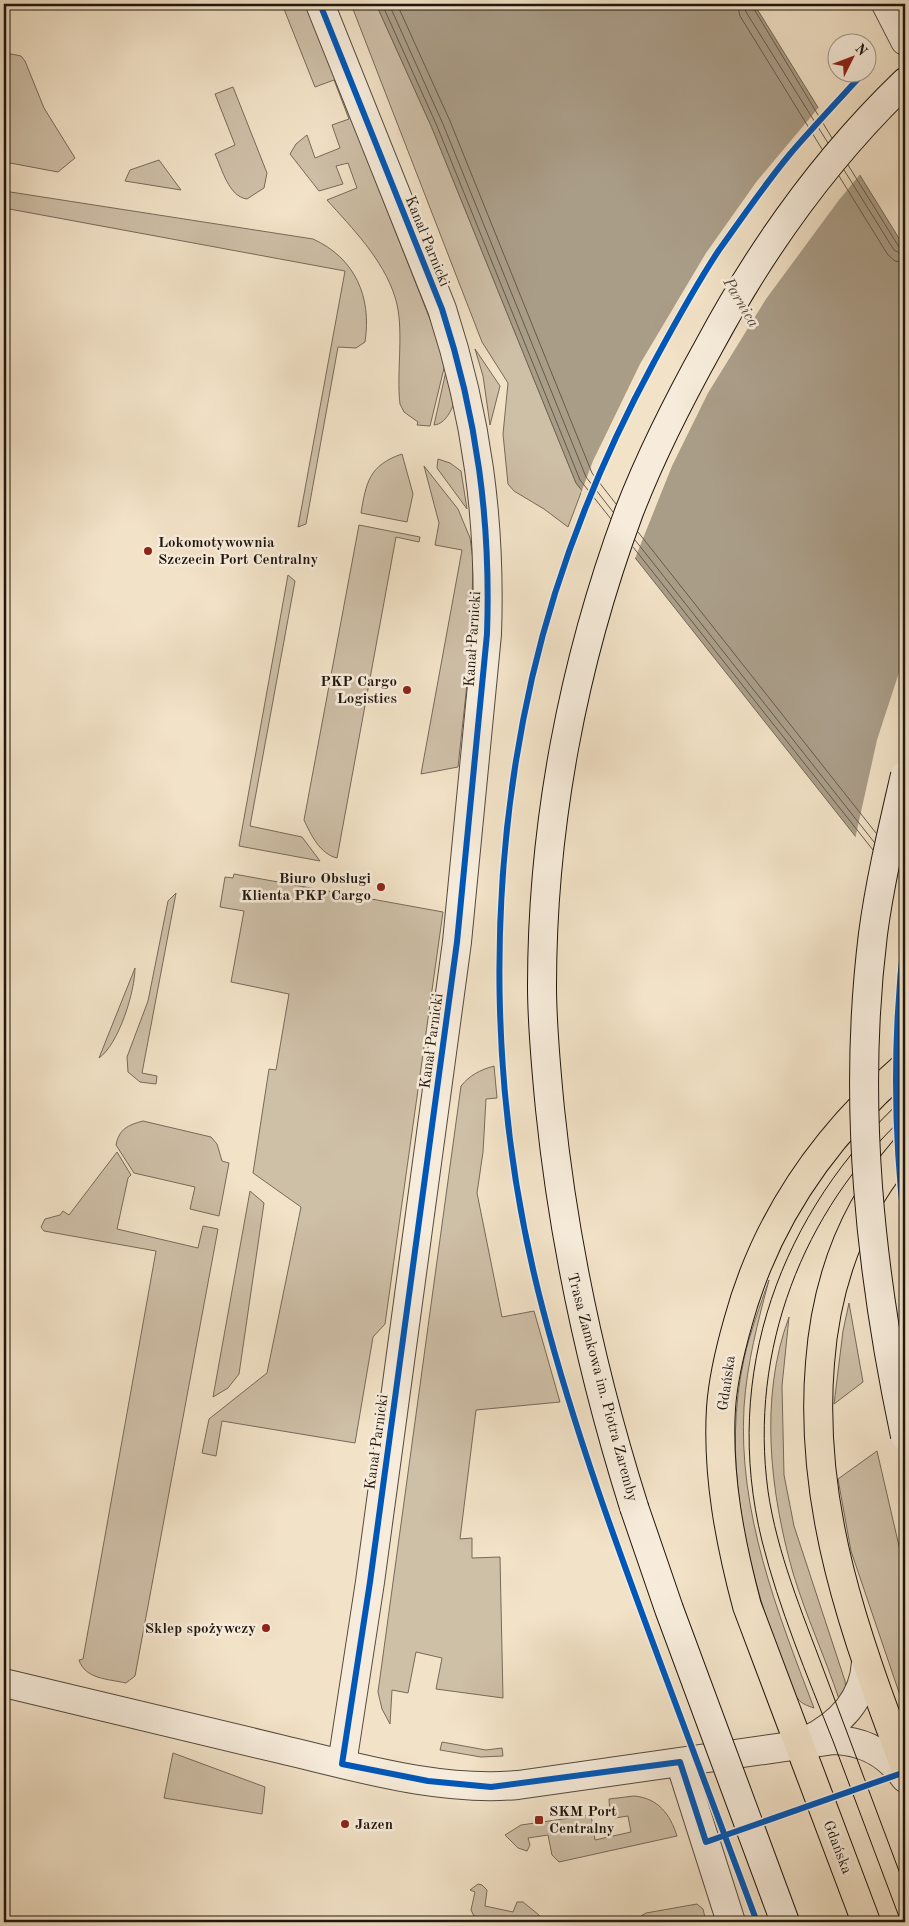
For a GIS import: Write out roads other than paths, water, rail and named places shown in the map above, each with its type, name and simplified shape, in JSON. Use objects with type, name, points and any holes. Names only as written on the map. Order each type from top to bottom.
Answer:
[{"type":"main road","name":"Gdańska","points":[[866,1922],[760,1644],[737,1564],[722,1470],[721,1408],[731,1348],[750,1283],[771,1232],[814,1161],[834,1136],[871,1096],[905,1066]]},
{"type":"main road","points":[[905,1149],[864,1206],[840,1258],[828,1298],[822,1331],[816,1396],[819,1461],[829,1528],[837,1565],[866,1662],[905,1767]]},
{"type":"street","name":"Kanał Parnicki","points":[[320,4],[442,309],[455,351],[476,440],[484,495],[489,589],[487,634],[457,942],[370,1582],[342,1764]]},
{"type":"street","points":[[886,4],[905,41]]},
{"type":"street","name":"Trasa Zamkowa im. Piotra Zaremby","points":[[786,1922],[650,1555],[622,1466],[595,1369],[572,1266],[554,1148],[546,1071],[542,987],[545,897],[564,751],[573,701],[605,584],[645,474],[685,390],[730,307],[756,264],[825,170],[867,121],[905,82]]},
{"type":"street","points":[[905,775],[873,932],[865,1022],[863,1104],[867,1191],[875,1263],[888,1348],[905,1436]]},
{"type":"street","points":[[798,1745],[823,1732],[846,1712],[862,1688],[866,1662]]},
{"type":"street","points":[[4,1683],[342,1764],[428,1781],[491,1787],[834,1740],[860,1744],[885,1756],[905,1778]]},
{"type":"street","points":[[680,1762],[731,1922]]},
{"type":"water","name":"Parnica","points":[[376,4],[754,4],[905,248],[905,899],[576,483],[432,128]]},
{"type":"tram line","points":[[901,1922],[794,1642],[769,1566],[762,1541],[751,1479],[749,1417],[756,1357],[771,1300],[794,1244],[824,1191],[861,1142],[905,1097]]},
{"type":"tram line","points":[[905,1116],[869,1154],[837,1195],[811,1239],[791,1287],[776,1336],[767,1387],[764,1439],[768,1491],[777,1537],[784,1560],[905,1887]]},
{"type":"place","name":"Lokomotywownia Szczecin Port Centralny","points":[[148,551]]},
{"type":"place","name":"PKP Cargo Logistics","points":[[407,690]]},
{"type":"place","name":"Biuro Obsługi Klienta PKP Cargo","points":[[381,887]]},
{"type":"place","name":"Sklep spożywczy","points":[[266,1628]]},
{"type":"place","name":"SKM Port Centralny","points":[[539,1820]]},
{"type":"place","name":"Jazen","points":[[345,1824]]}]
